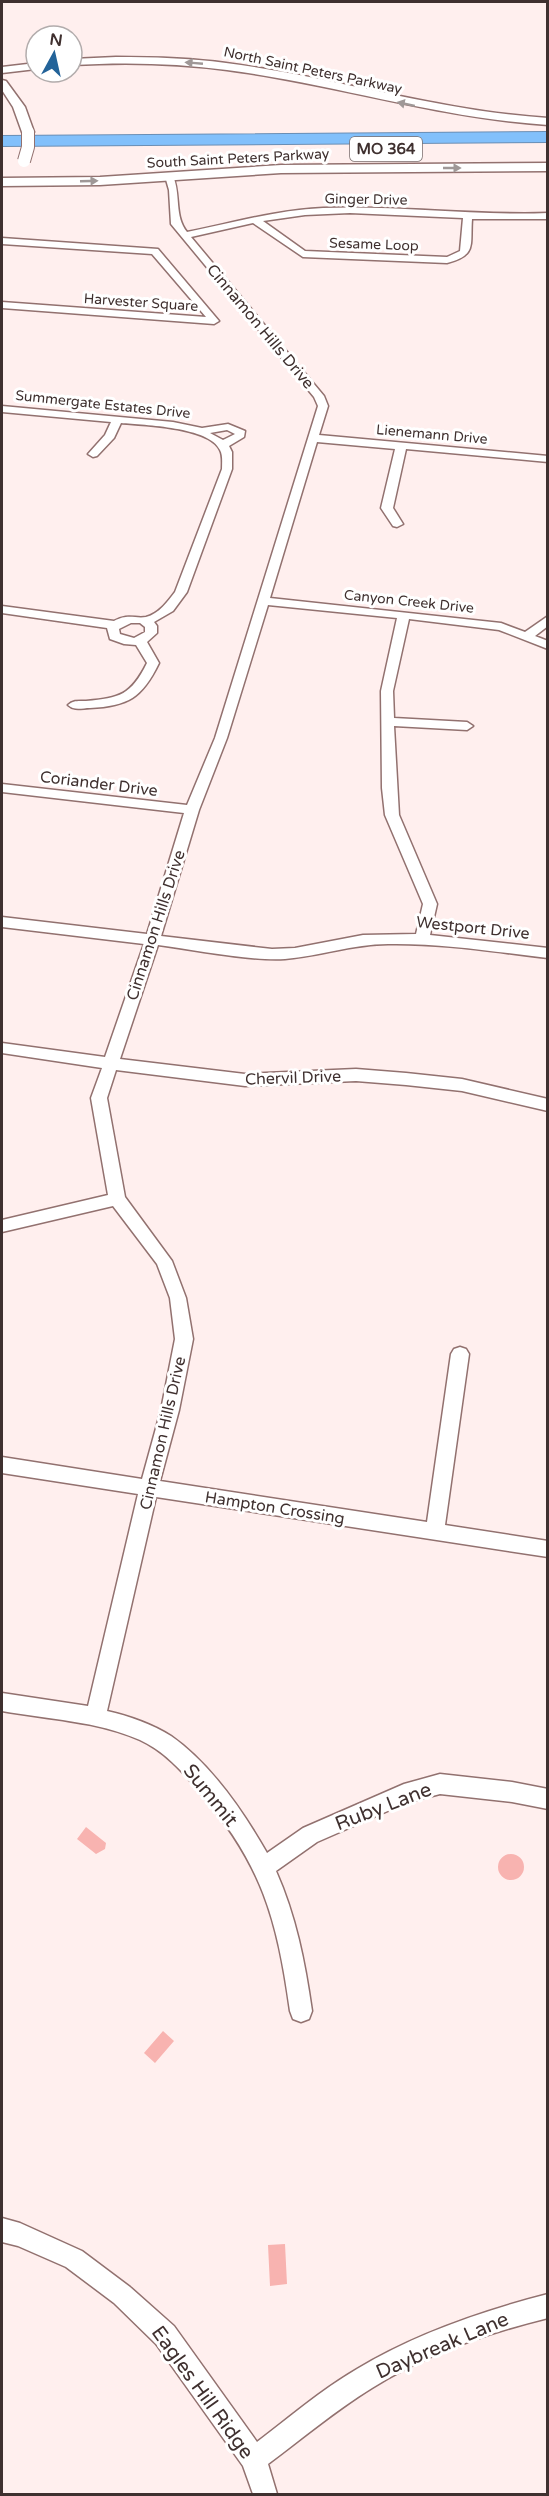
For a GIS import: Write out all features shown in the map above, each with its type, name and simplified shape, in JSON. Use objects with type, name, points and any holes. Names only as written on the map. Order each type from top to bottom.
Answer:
[{"type":"highway","name":"MO 364","points":[[2,141],[548,137]]},
{"type":"highway","name":"MO 364","points":[[2,152],[548,148]]},
{"type":"main road","points":[[2,60],[24,63]]},
{"type":"main road","name":"North Saint Peters Parkway","points":[[84,62],[151,60],[221,66],[269,73],[445,112],[498,119],[548,122]]},
{"type":"main road","points":[[2,70],[24,66]]},
{"type":"main road","points":[[2,83],[19,107],[28,132],[28,147],[24,160],[4,185]]},
{"type":"main road","name":"South Saint Peters Parkway","points":[[4,185],[281,169],[548,167]]},
{"type":"main road","points":[[14,195],[63,182]]},
{"type":"street","name":"Cinnamon Hills Drive","points":[[96,1716],[149,1487],[170,1410],[184,1339],[178,1298],[164,1261],[117,1199],[99,1098],[152,941],[192,810],[221,738],[265,601],[323,405],[319,396],[176,224],[175,190],[169,176]]},
{"type":"street","name":"Ginger Drive","points":[[186,235],[284,214],[332,211],[468,216],[548,216]]},
{"type":"street","name":"Sesame Loop","points":[[255,220],[303,254],[447,260],[461,256],[465,252],[468,216]]},
{"type":"street","name":"Harvester Square","points":[[2,241],[154,251],[214,321],[2,305]]},
{"type":"street","name":"Summergate Estates Drive","points":[[2,409],[173,425],[202,431],[228,427],[240,431],[240,435],[223,445],[202,431]]},
{"type":"street","points":[[93,454],[110,436],[118,419]]},
{"type":"street","name":"Lienemann Drive","points":[[314,438],[548,459]]},
{"type":"street","points":[[146,622],[169,608],[181,592],[227,470],[227,452],[223,445]]},
{"type":"street","points":[[397,524],[387,508],[401,446]]},
{"type":"street","name":"Canyon Creek Drive","points":[[265,601],[501,627],[548,645]]},
{"type":"street","points":[[2,609],[115,625],[131,619],[146,622],[151,626],[151,633],[139,641],[131,642],[118,639],[112,632],[115,625]]},
{"type":"street","points":[[404,615],[387,691],[392,815],[430,904],[422,938]]},
{"type":"street","points":[[528,636],[548,619]]},
{"type":"street","points":[[74,705],[116,702],[131,697],[146,681],[153,663],[145,646],[139,641]]},
{"type":"street","points":[[387,722],[467,726]]},
{"type":"street","name":"Coriander Drive","points":[[2,788],[192,810]]},
{"type":"street","name":"Westport Drive","points":[[2,922],[287,955],[361,940],[422,938],[548,954]]},
{"type":"street","name":"Chervil Drive","points":[[2,1048],[168,1072],[245,1080],[356,1075],[406,1079],[462,1085],[548,1105]]},
{"type":"street","points":[[2,1226],[117,1199]]},
{"type":"street","points":[[435,1532],[460,1354]]},
{"type":"street","name":"Hampton Crossing","points":[[2,1465],[548,1549]]},
{"type":"street","name":"Summit","points":[[2,1702],[96,1716],[149,1734],[171,1749],[196,1772],[218,1797],[264,1867],[288,1932],[301,2011]]},
{"type":"street","name":"Ruby Lane","points":[[264,1867],[310,1835],[404,1794],[440,1784],[512,1792],[548,1799]]},
{"type":"street","name":"Eagles Hill Ridge","points":[[2,2230],[20,2235],[74,2259],[122,2295],[165,2335],[254,2459],[265,2494]]},
{"type":"street","name":"Daybreak Lane","points":[[254,2459],[365,2378],[409,2355],[514,2314],[548,2306]]},
{"type":"shaded area","points":[[86,1827],[106,1843],[105,1849],[96,1854],[77,1839]]},
{"type":"shaded area","points":[[511,1854],[520,1858],[524,1867],[520,1876],[511,1880],[502,1876],[498,1867],[502,1858]]},
{"type":"shaded area","points":[[163,2031],[174,2041],[155,2063],[144,2053]]},
{"type":"shaded area","points":[[285,2244],[287,2284],[270,2286],[268,2245]]}]
